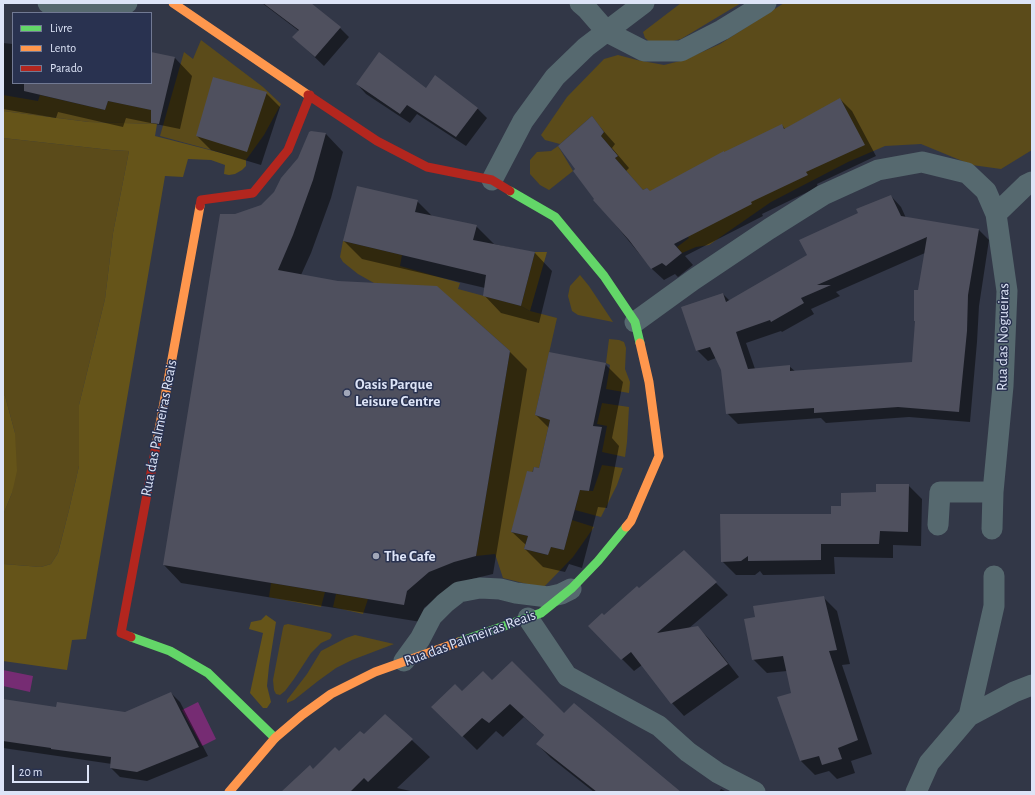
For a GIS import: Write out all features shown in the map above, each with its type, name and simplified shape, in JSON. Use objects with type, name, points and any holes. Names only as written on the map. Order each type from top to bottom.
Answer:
[{"type":"street","points":[[48,3],[91,7],[127,3]]},
{"type":"street","name":"Rua das Palmeiras Reais","points":[[173,3],[377,141],[427,167],[492,180],[555,218],[604,276],[635,322],[649,382],[659,456],[631,521],[598,561],[572,588],[541,613],[375,672],[331,694],[302,715],[275,738],[230,792]]},
{"type":"street","points":[[580,3],[607,32],[644,51],[681,50],[722,30],[766,3]]},
{"type":"street","points":[[492,180],[523,121],[555,77],[586,47],[644,3]]},
{"type":"street","name":"Rua das Palmeiras Reais","points":[[275,738],[208,674],[170,651],[121,632],[201,200],[253,193],[288,150],[310,95]]},
{"type":"street","name":"Rua das Nogueiras","points":[[635,322],[693,280],[823,195],[878,170],[922,162],[967,173],[986,191],[996,214],[1007,291],[1003,386],[993,492],[992,529]]},
{"type":"street","points":[[996,214],[1026,185],[1032,182]]},
{"type":"street","points":[[938,525],[940,492],[993,492]]},
{"type":"street","points":[[969,716],[994,606],[994,576]]},
{"type":"street","points":[[404,661],[420,639],[432,616],[445,603],[460,592],[480,588],[500,589],[516,593],[548,597],[560,594],[572,588]]},
{"type":"street","points":[[528,618],[567,676],[659,726],[688,752],[718,773],[755,792]]},
{"type":"street","points":[[916,792],[929,763],[969,716],[1014,692],[1032,685]]},
{"type":"shaded area","points":[[681,3],[741,3],[681,39],[662,44],[651,43],[645,38],[643,32]]},
{"type":"shaded area","points":[[784,3],[1032,3],[1032,150],[1001,169],[972,165],[921,144],[885,146],[848,162],[771,202],[709,245],[696,247],[682,253],[677,247],[689,238],[647,188],[643,190],[615,158],[618,156],[601,136],[604,132],[592,116],[560,144],[545,140],[541,135],[567,97],[604,59],[618,55],[664,65],[684,60],[720,44]]},
{"type":"shaded area","points":[[201,40],[263,87],[281,104],[264,135],[246,160],[160,136],[184,52],[193,59]]},
{"type":"shaded area","points":[[3,95],[38,101],[40,95],[105,110],[108,101],[162,112],[157,124],[89,122],[3,111]]},
{"type":"shaded area","points":[[3,111],[89,122],[157,124],[155,136],[246,160],[246,166],[242,170],[235,174],[229,175],[224,174],[225,165],[211,160],[188,159],[183,177],[165,176],[86,639],[72,640],[67,670],[3,661],[3,564],[41,567],[51,564],[58,553],[79,466],[79,405],[105,299],[113,233],[129,151],[3,138]]},
{"type":"shaded area","points":[[3,138],[129,151],[113,233],[105,299],[79,405],[79,466],[58,553],[51,564],[41,567],[3,564],[3,515],[12,493],[15,433],[5,396],[3,396]]},
{"type":"shaded area","points":[[558,146],[573,171],[549,190],[540,185],[530,174],[530,160],[537,152],[551,151]]},
{"type":"shaded area","points":[[343,241],[402,255],[400,266],[460,283],[458,289],[521,306],[530,311],[557,318],[535,415],[550,420],[539,468],[534,467],[511,532],[528,536],[524,549],[547,555],[551,547],[564,550],[572,520],[594,527],[573,557],[543,588],[503,578],[495,554],[476,556],[510,351],[464,310],[374,283],[358,274],[343,262],[340,257]]},
{"type":"shaded area","points":[[535,252],[547,252],[530,311],[521,306]]},
{"type":"shaded area","points":[[580,275],[613,322],[578,315],[572,311],[568,296],[570,286]]},
{"type":"shaded area","points":[[609,339],[624,342],[626,348],[625,369],[630,382],[629,393],[606,389],[610,365],[606,363]]},
{"type":"shaded area","points":[[3,396],[5,396],[15,433],[17,471],[12,493],[3,515]]},
{"type":"shaded area","points":[[602,403],[629,407],[625,457],[602,452],[607,426],[597,424]]},
{"type":"shaded area","points":[[602,465],[623,468],[617,485],[601,517],[575,510],[580,490],[593,491]]},
{"type":"shaded area","points":[[271,583],[325,592],[321,607],[269,597]]},
{"type":"shaded area","points":[[336,594],[368,599],[363,614],[333,607]]},
{"type":"shaded area","points":[[266,615],[276,622],[267,686],[271,702],[267,708],[263,708],[250,693],[263,633],[249,629],[251,622],[261,620]]},
{"type":"shaded area","points":[[288,624],[330,633],[332,635],[330,639],[321,643],[311,653],[294,679],[280,695],[276,694],[274,690],[273,680],[283,628],[284,625]]},
{"type":"shaded area","points":[[355,635],[394,644],[352,660],[336,668],[294,700],[287,703],[287,700],[307,674],[321,651]]},
{"type":"shaded area","points":[[3,670],[33,676],[30,692],[3,686]]},
{"type":"shaded area","points":[[198,702],[216,739],[202,746],[182,710]]},
{"type":"building","points":[[263,3],[311,3],[341,27],[315,57],[292,37],[299,30]]},
{"type":"building","points":[[152,52],[175,57],[159,124],[151,123],[151,110],[108,101],[105,110],[24,91],[24,84],[152,84]]},
{"type":"building","points":[[379,52],[426,88],[435,75],[478,108],[456,137],[407,105],[400,114],[356,84]]},
{"type":"building","points":[[213,77],[267,92],[247,152],[196,136]]},
{"type":"building","points":[[840,98],[865,145],[806,172],[808,175],[751,202],[752,204],[674,244],[682,253],[666,266],[662,263],[651,269],[629,240],[593,200],[594,199],[573,171],[575,169],[558,146],[592,116],[604,132],[601,136],[618,156],[615,158],[643,190],[647,188],[650,191],[724,151],[782,124],[784,129]]},
{"type":"building","name":"Oasis Parque Leisure Centre","points":[[309,132],[326,133],[313,180],[293,235],[278,270],[338,281],[437,286],[510,351],[476,556],[454,562],[429,572],[407,591],[404,605],[163,565],[220,214],[235,214],[261,205],[274,192],[281,178],[298,158]]},
{"type":"building","points":[[357,186],[418,200],[415,212],[477,225],[473,240],[535,252],[521,306],[483,296],[486,275],[343,241]]},
{"type":"building","points":[[891,195],[901,216],[979,229],[968,295],[967,331],[959,412],[898,407],[814,413],[814,408],[726,414],[721,370],[710,347],[696,351],[681,307],[723,293],[726,302],[807,255],[799,240],[858,213],[856,209]],"holes":[[[927,237],[918,290],[914,290],[915,321],[912,362],[790,371],[790,365],[748,369],[736,332],[770,320],[771,322],[804,303],[801,298],[831,285],[817,285]]]},
{"type":"building","points":[[549,352],[606,363],[593,426],[602,427],[589,491],[580,490],[564,550],[551,547],[548,555],[524,549],[528,536],[511,532],[527,471],[533,472],[534,467],[539,468],[550,420],[535,415]]},
{"type":"building","points":[[876,484],[909,484],[908,532],[880,531],[879,544],[821,544],[821,560],[748,561],[748,556],[741,561],[721,562],[720,514],[831,514],[831,506],[841,506],[841,493],[876,492]]},
{"type":"building","points":[[684,550],[717,582],[657,633],[698,626],[728,664],[671,704],[631,652],[621,660],[588,626],[602,613],[604,615],[637,586],[639,588]]},
{"type":"building","points":[[824,596],[837,650],[829,651],[858,740],[838,748],[842,759],[822,765],[819,756],[800,761],[777,697],[791,693],[783,656],[752,660],[744,619],[755,617],[753,606]]},
{"type":"building","points":[[512,661],[564,713],[574,703],[681,792],[597,792],[536,744],[544,735],[510,704],[489,723],[482,718],[462,737],[431,707],[455,684],[462,691],[483,671],[492,680]]},
{"type":"building","points":[[171,692],[199,747],[137,772],[110,768],[111,757],[3,741],[3,699],[56,707],[57,702],[125,712]]},
{"type":"building","points":[[385,714],[413,739],[368,782],[364,778],[350,792],[281,792],[310,765],[313,769],[335,747],[339,751],[360,731],[364,734]]},
{"type":"traffic: fast","points":[[510,191],[555,217],[604,276],[635,322],[640,343]]},
{"type":"traffic: fast","points":[[459,642],[541,613],[572,588],[598,561],[626,527]]},
{"type":"traffic: fast","points":[[131,637],[170,651],[208,673],[275,738]]},
{"type":"traffic: slow","points":[[173,3],[308,95]]},
{"type":"traffic: slow","points":[[156,446],[200,206]]},
{"type":"traffic: slow","points":[[626,527],[631,521],[659,456],[649,382],[640,343]]},
{"type":"traffic: slow","points":[[229,792],[275,738],[302,715],[331,694],[375,672],[459,642]]},
{"type":"traffic: jam","points":[[308,95],[377,141],[427,167],[492,180],[510,191]]},
{"type":"traffic: jam","points":[[200,206],[201,200],[253,193],[288,150],[310,95]]},
{"type":"traffic: jam","points":[[131,637],[121,633],[156,446]]},
{"type":"place","name":"Oasis Parque Leisure Centre","points":[[347,393]]},
{"type":"place","name":"The Cafe","points":[[376,556]]}]
